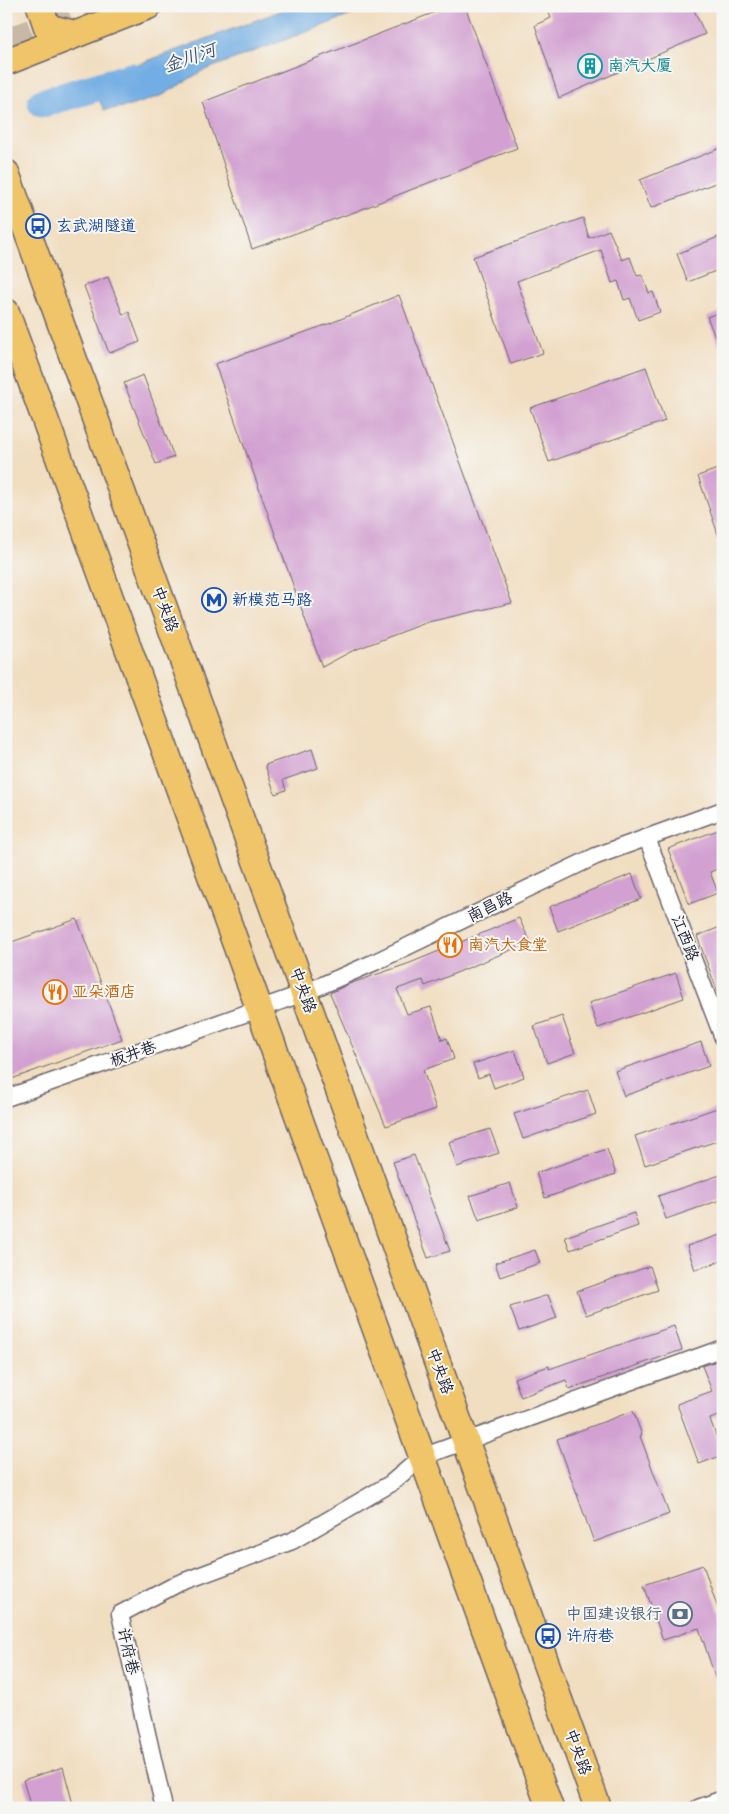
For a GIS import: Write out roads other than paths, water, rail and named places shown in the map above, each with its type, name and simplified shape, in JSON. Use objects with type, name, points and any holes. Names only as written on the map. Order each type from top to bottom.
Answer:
[{"type":"main road","points":[[40,6],[48,27],[75,34]]},
{"type":"main road","points":[[6,62],[148,6]]},
{"type":"main road","name":"中央路","points":[[6,173],[598,1808]]},
{"type":"main road","points":[[6,312],[550,1808]]},
{"type":"street","name":"南昌路","points":[[260,1010],[375,962],[596,856],[723,810]]},
{"type":"street","name":"江西路","points":[[647,838],[723,1038]]},
{"type":"street","name":"板井巷","points":[[6,1098],[260,1010]]},
{"type":"street","name":"许府巷","points":[[164,1808],[120,1614],[177,1584],[292,1541],[390,1484],[422,1457],[723,1348]]},
{"type":"street","points":[[698,1808],[723,1799]]},
{"type":"water","points":[[294,6],[375,6],[202,71],[163,95],[130,106],[104,110],[90,80],[134,66]]},
{"type":"waterway","name":"金川河","points":[[42,103],[131,77]]},
{"type":"tunnel","points":[[6,43],[99,6]]},
{"type":"place","name":"南汽大厦","points":[[590,66]]},
{"type":"place","name":"玄武湖隧道","points":[[38,226]]},
{"type":"place","name":"新模范马路","points":[[214,600]]},
{"type":"place","name":"南汽大食堂","points":[[450,945]]},
{"type":"place","name":"亚朵酒店","points":[[55,992]]},
{"type":"place","name":"中国建设银行","points":[[680,1614]]},
{"type":"place","name":"许府巷","points":[[548,1636]]}]
